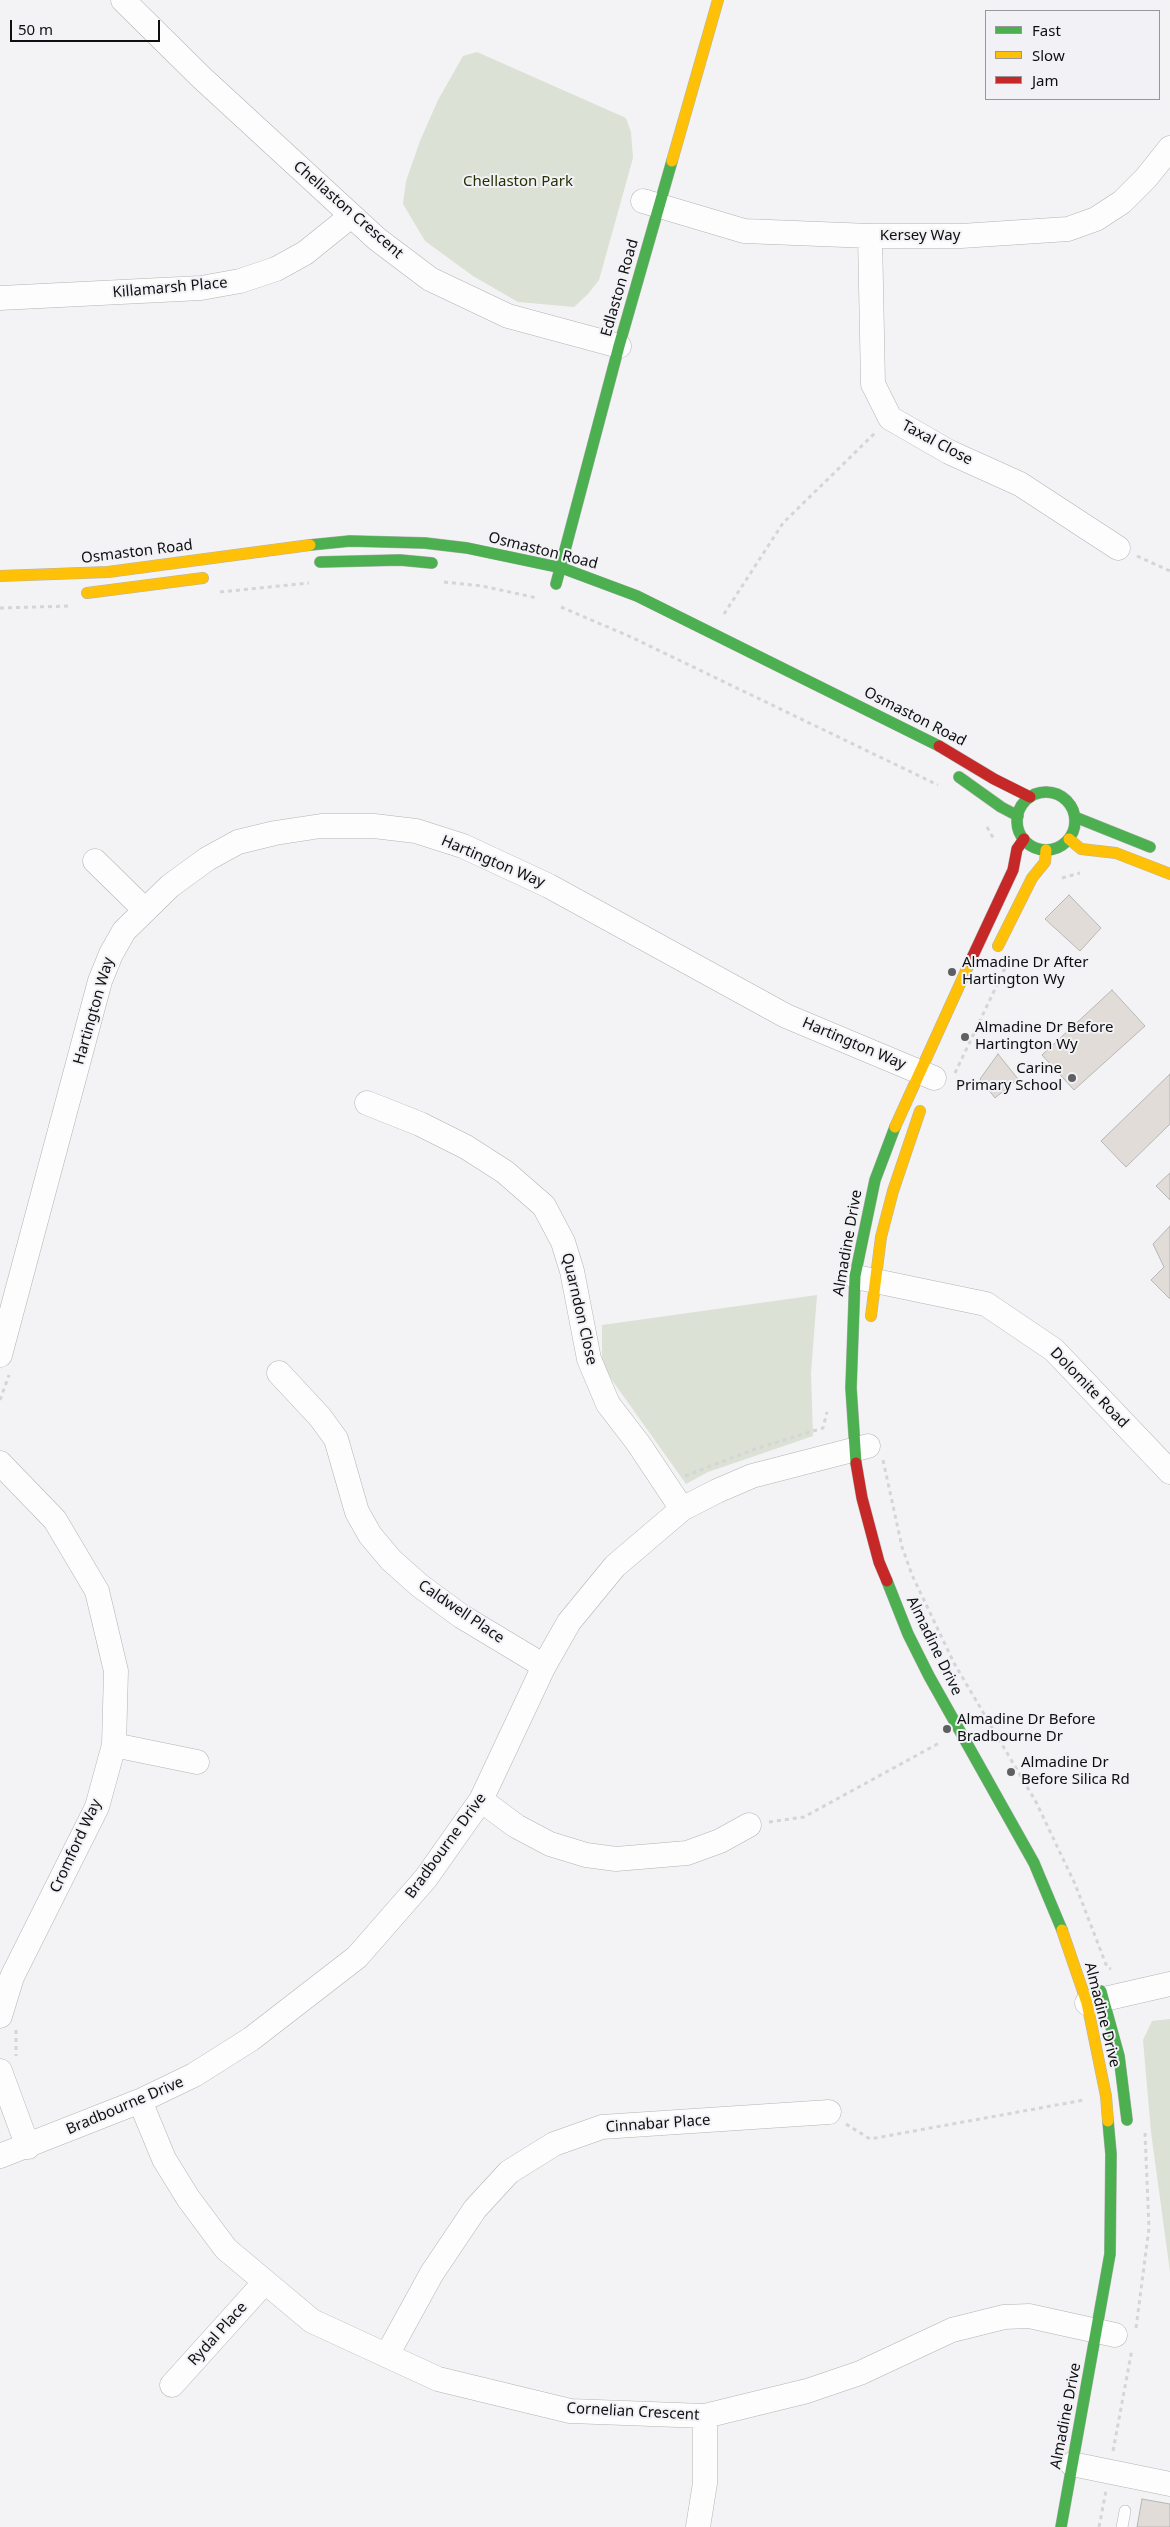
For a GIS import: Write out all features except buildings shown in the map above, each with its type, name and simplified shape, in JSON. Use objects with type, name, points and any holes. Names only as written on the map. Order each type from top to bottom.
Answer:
[{"type":"street","name":"Chellaston Crescent","points":[[123,0],[202,78],[351,216],[430,279],[508,316],[606,343]]},
{"type":"street","name":"Edlaston Road","points":[[560,586],[606,343],[647,203],[718,0]]},
{"type":"street","name":"Kersey Way","points":[[647,203],[744,231],[870,236],[961,236],[1068,229],[1096,219],[1122,202],[1146,178],[1170,148]]},
{"type":"street","name":"Killamarsh Place","points":[[0,298],[201,288],[240,281],[276,269],[305,253],[351,216]]},
{"type":"street","name":"Taxal Close","points":[[870,236],[873,384],[890,418],[949,452],[1020,484],[1118,548]]},
{"type":"street","name":"Osmaston Road","points":[[0,576],[64,576],[108,572],[282,548],[350,541],[388,541],[467,548],[543,568],[562,568],[637,596],[922,737],[961,757],[994,779],[1030,797]]},
{"type":"street","points":[[304,563],[343,560],[400,560],[448,564]]},
{"type":"street","name":"Osmaston Road","points":[[543,568],[560,586]]},
{"type":"street","points":[[72,593],[153,586],[216,576]]},
{"type":"street","points":[[950,771],[1001,807],[1018,816]]},
{"type":"street","points":[[1047,792],[1058,794],[1068,801],[1075,817],[1074,829],[1069,839],[1059,847],[1046,850],[1034,847],[1024,839],[1018,828],[1018,816],[1022,805],[1030,797],[1047,792]]},
{"type":"street","points":[[1075,817],[1159,851]]},
{"type":"street","name":"Hartington Way","points":[[5,1364],[100,981],[111,954],[124,931],[144,909],[170,886],[207,859],[238,842],[275,833],[322,826],[374,826],[416,831],[462,846],[549,886],[786,1016],[935,1076]]},
{"type":"street","name":"Almadine Drive","points":[[1024,839],[1017,849],[1013,870],[935,1076],[875,1180],[864,1278],[851,1346],[868,1449],[862,1498],[879,1562],[908,1634],[1034,1863],[1065,1936],[1096,1994],[1119,2056],[1128,2130]]},
{"type":"street","points":[[1069,839],[1081,849],[1116,853],[1170,874]]},
{"type":"street","points":[[994,952],[1032,878],[1045,862],[1046,850]]},
{"type":"street","points":[[96,861],[144,909]]},
{"type":"street","name":"Quarndon Close","points":[[367,1102],[466,1146],[505,1172],[544,1206],[563,1242],[572,1271],[589,1359],[608,1404],[638,1443],[682,1509]]},
{"type":"street","name":"Almadine Drive","points":[[870,1324],[864,1278],[881,1237],[892,1192],[924,1104]]},
{"type":"street","name":"Dolomite Road","points":[[864,1278],[986,1304],[1054,1350],[1170,1472]]},
{"type":"street","name":"Caldwell Place","points":[[279,1373],[320,1417],[336,1439],[357,1512],[370,1535],[391,1560],[419,1585],[461,1616],[544,1666]]},
{"type":"street","name":"Bradbourne Drive","points":[[0,2156],[140,2101],[194,2076],[251,2039],[357,1957],[426,1878],[481,1800],[544,1666],[569,1622],[615,1566],[682,1509],[752,1476],[868,1449]]},
{"type":"street","name":"Cromford Way","points":[[0,1463],[54,1520],[97,1590],[116,1671],[114,1745],[97,1807],[12,1977],[0,2016]]},
{"type":"street","points":[[114,1745],[197,1762]]},
{"type":"street","points":[[481,1800],[516,1826],[550,1844],[586,1855],[616,1859],[687,1852],[720,1841],[749,1825]]},
{"type":"street","points":[[1096,1994],[1170,1984]]},
{"type":"street","name":"Almadine Drive","points":[[1061,2527],[1090,2468],[1118,2335],[1110,2254],[1112,2212],[1111,2154],[1096,1994]]},
{"type":"street","points":[[0,2071],[28,2146]]},
{"type":"street","name":"Cornelian Crescent","points":[[140,2101],[164,2159],[188,2198],[226,2249],[312,2321],[438,2379],[570,2412],[705,2416],[807,2391],[860,2373],[952,2330],[983,2320],[1029,2316],[1118,2335]]},
{"type":"street","name":"Cinnabar Place","points":[[386,2355],[432,2273],[475,2209],[509,2172],[554,2144],[602,2126],[829,2112]]},
{"type":"street","name":"Rydal Place","points":[[172,2385],[264,2282]]},
{"type":"street","points":[[698,2527],[705,2483],[705,2416]]},
{"type":"street","points":[[1090,2468],[1170,2484]]},
{"type":"lane","points":[[1122,2527],[1125,2511]]},
{"type":"path","points":[[712,633],[783,522],[890,418]]},
{"type":"path","points":[[1118,548],[1170,571]]},
{"type":"path","points":[[218,593],[315,582]]},
{"type":"path","points":[[442,582],[482,586],[542,599]]},
{"type":"path","points":[[0,608],[79,606]]},
{"type":"path","points":[[559,606],[640,641],[920,774],[943,788]]},
{"type":"path","points":[[983,823],[997,844]]},
{"type":"path","points":[[1032,878],[1046,884],[1081,873]]},
{"type":"path","points":[[935,1076],[1009,959]]},
{"type":"path","points":[[0,1400],[5,1364]]},
{"type":"path","points":[[868,1449],[902,1547],[920,1592],[954,1664],[1036,1802],[1072,1877],[1107,1967],[1118,1972]]},
{"type":"path","points":[[749,1825],[804,1817],[961,1731]]},
{"type":"path","points":[[829,2112],[870,2139],[1106,2096]]},
{"type":"path","points":[[1098,2527],[1090,2468],[1118,2335],[1149,2228],[1145,2126]]},
{"type":"green space","name":"Chellaston Park","points":[[477,52],[626,118],[631,132],[633,158],[599,280],[574,307],[518,302],[473,276],[425,241],[403,204],[406,181],[420,141],[438,100],[463,56]]},
{"type":"green space","points":[[817,1295],[811,1373],[813,1436],[708,1472],[686,1484],[602,1366],[602,1325]]},
{"type":"green space","points":[[1170,2019],[1170,2272],[1151,2132],[1143,2040],[1152,2021]]},
{"type":"traffic: fast","points":[[556,584],[619,346],[672,161]]},
{"type":"traffic: fast","points":[[310,545],[350,541],[425,543],[467,548],[562,568],[637,596],[939,746]]},
{"type":"traffic: fast","points":[[320,562],[400,560],[432,563]]},
{"type":"traffic: fast","points":[[959,777],[1001,807],[1018,816]]},
{"type":"traffic: fast","points":[[1046,792],[1057,794],[1070,805],[1075,821],[1073,832],[1062,845],[1046,850],[1035,848],[1022,837],[1017,821],[1019,810],[1030,797],[1046,792]]},
{"type":"traffic: fast","points":[[1075,817],[1150,847]]},
{"type":"traffic: fast","points":[[856,1463],[851,1388],[855,1276],[875,1180],[895,1127]]},
{"type":"traffic: fast","points":[[887,1581],[908,1634],[929,1676],[1034,1863],[1062,1930]]},
{"type":"traffic: fast","points":[[1101,1991],[1119,2056],[1127,2120]]},
{"type":"traffic: fast","points":[[1061,2527],[1110,2254],[1111,2154],[1108,2121]]},
{"type":"traffic: slow","points":[[672,161],[718,0]]},
{"type":"traffic: slow","points":[[0,576],[108,572],[310,545]]},
{"type":"traffic: slow","points":[[87,593],[203,578]]},
{"type":"traffic: slow","points":[[1069,839],[1081,849],[1116,853],[1170,874]]},
{"type":"traffic: slow","points":[[998,946],[1032,878],[1045,862],[1046,850]]},
{"type":"traffic: slow","points":[[895,1127],[970,962]]},
{"type":"traffic: slow","points":[[871,1316],[881,1237],[893,1191],[920,1111]]},
{"type":"traffic: slow","points":[[1062,1930],[1087,2003],[1106,2096],[1108,2121]]},
{"type":"traffic: jam","points":[[939,746],[994,779],[1030,797]]},
{"type":"traffic: jam","points":[[970,962],[1013,870],[1017,849],[1024,839]]},
{"type":"traffic: jam","points":[[856,1463],[862,1498],[879,1562],[887,1581]]},
{"type":"place","name":"Almadine Dr After Hartington Wy","points":[[952,972]]},
{"type":"place","name":"Almadine Dr Before Hartington Wy","points":[[965,1037]]},
{"type":"place","name":"Carine Primary School","points":[[1072,1078]]},
{"type":"place","name":"Almadine Dr Before Bradbourne Dr","points":[[947,1729]]},
{"type":"place","name":"Almadine Dr Before Silica Rd","points":[[1011,1772]]}]
